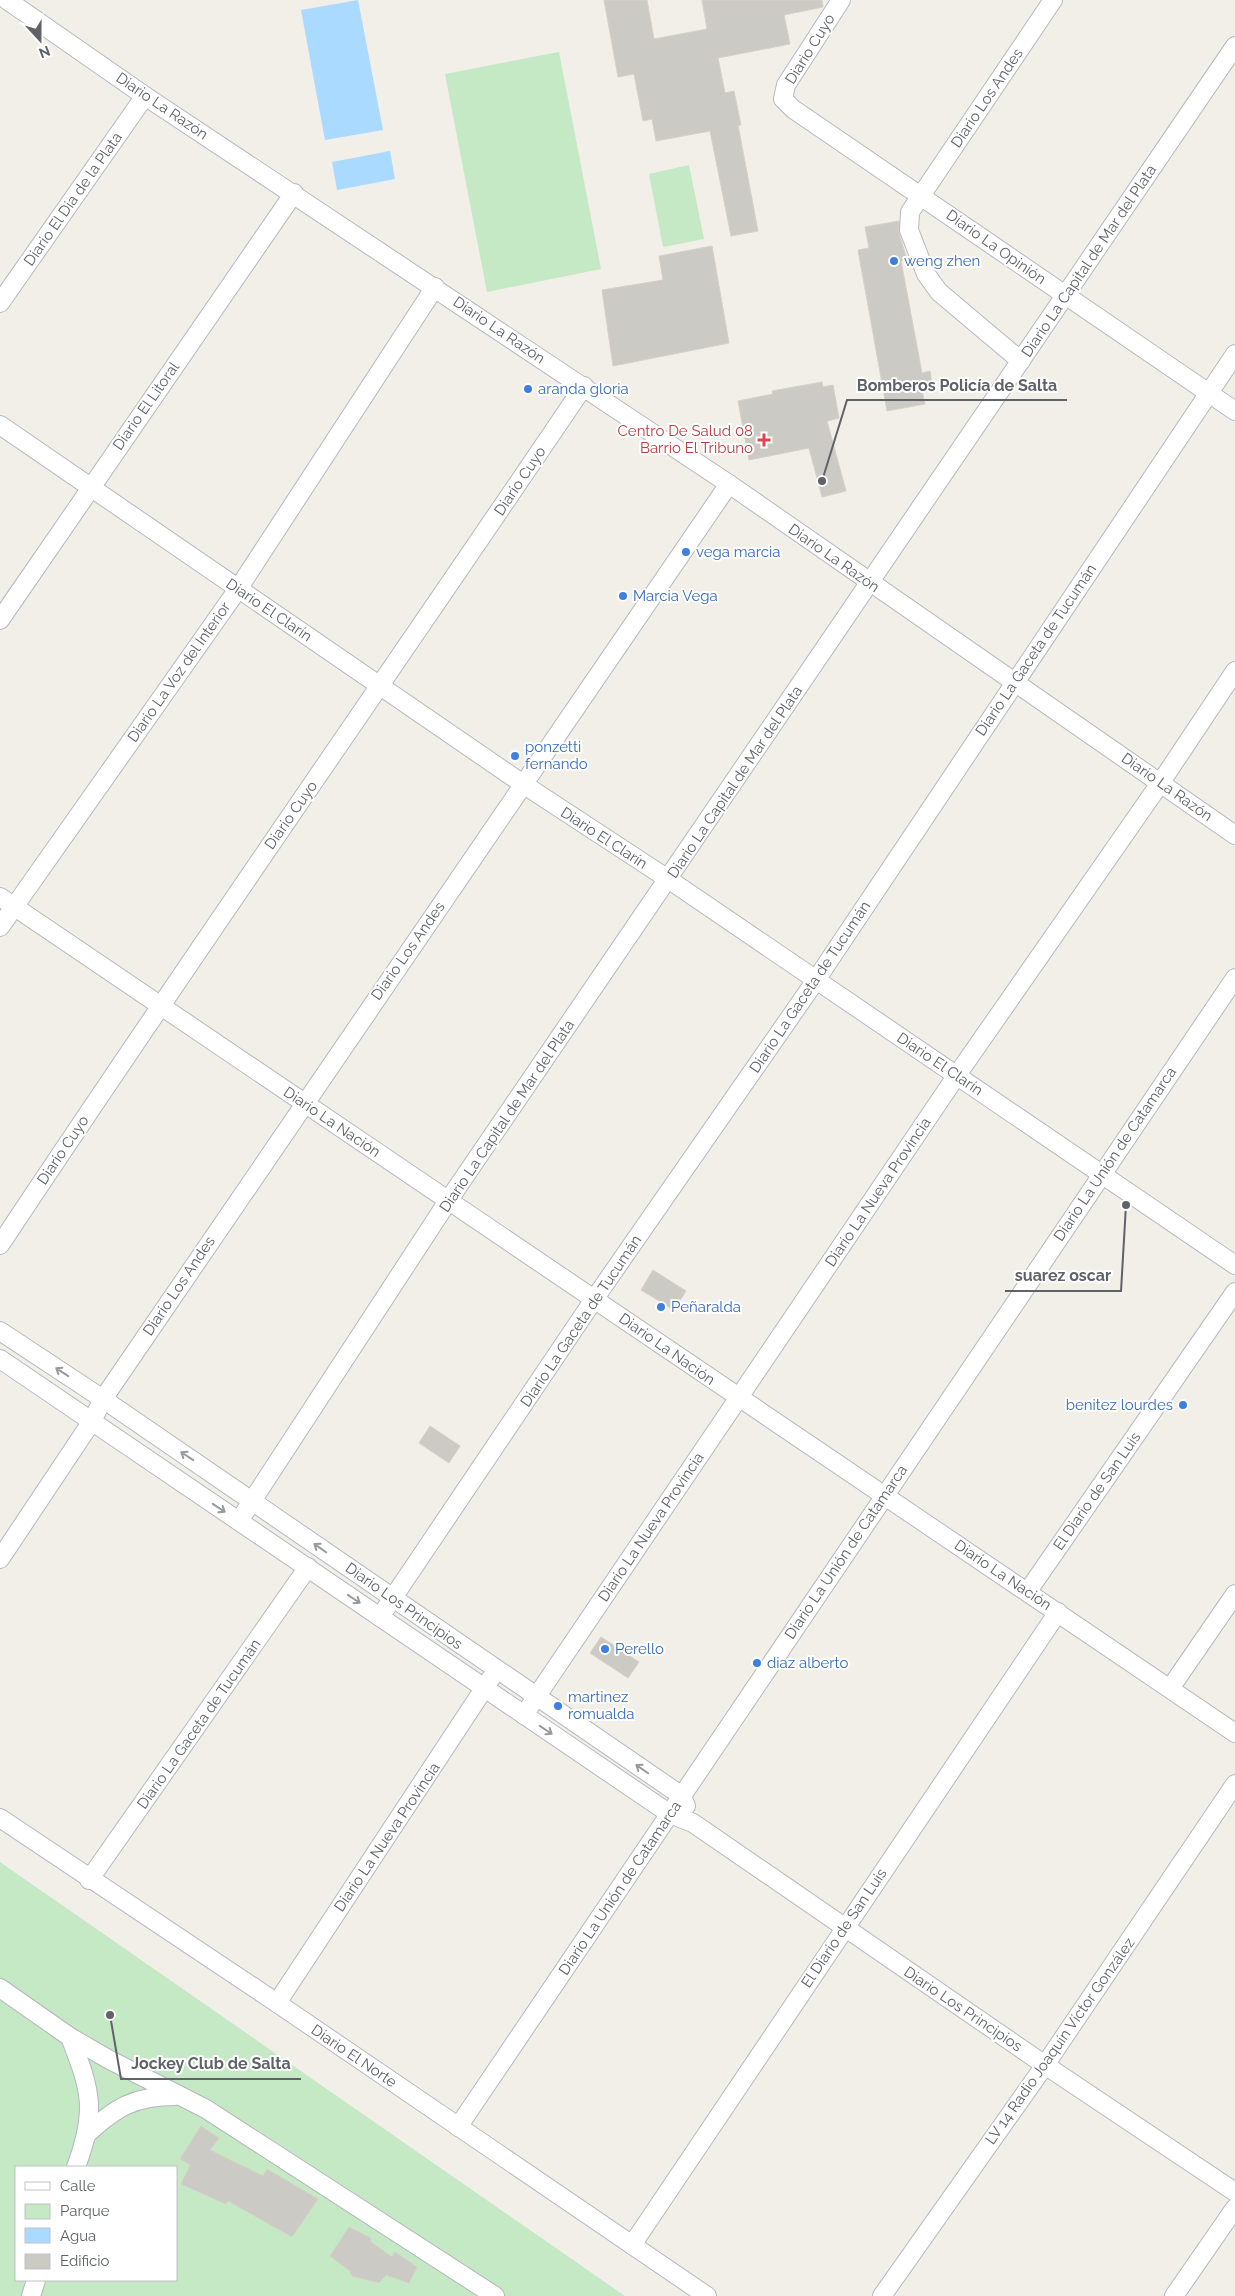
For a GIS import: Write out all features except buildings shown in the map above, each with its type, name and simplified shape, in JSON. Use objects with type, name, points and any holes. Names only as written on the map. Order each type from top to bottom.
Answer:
[{"type":"street","points":[[0,4],[3,0]]},
{"type":"street","name":"Diario La Razón","points":[[7,0],[145,96],[294,193],[729,484],[870,584],[1161,782],[1235,835]]},
{"type":"street","name":"Diario Cuyo","points":[[783,99],[786,84],[841,0]]},
{"type":"street","name":"Diario Los Andes","points":[[1021,361],[938,292],[926,274],[909,230],[910,212],[1053,0]]},
{"type":"street","name":"Diario La Capital de Mar del Plata","points":[[239,1521],[448,1201],[1235,46]]},
{"type":"street","name":"Diario El Dia de la Plata","points":[[0,302],[145,96]]},
{"type":"street","name":"Diario La Opinión","points":[[783,99],[793,109],[922,195],[1235,411]]},
{"type":"street","name":"Diario El Litoral","points":[[0,620],[294,193]]},
{"type":"street","name":"Diario La Voz del Interior","points":[[0,927],[7,902],[238,589],[435,287]]},
{"type":"street","name":"Diario La Gaceta de Tucumán","points":[[380,1617],[394,1599],[595,1298],[816,980],[1235,354]]},
{"type":"street","name":"Diario Cuyo","points":[[0,1245],[159,1005],[381,686],[584,386]]},
{"type":"street","name":"Diario El Clarín","points":[[0,425],[523,784],[957,1075],[1100,1175],[1235,1265]]},
{"type":"street","name":"Diario Los Andes","points":[[0,1559],[92,1421],[103,1399],[303,1103],[729,484]]},
{"type":"street","name":"Diario La Nueva Provincia","points":[[524,1715],[957,1075],[1161,782],[1235,671]]},
{"type":"street","name":"Diario La Nación","points":[[7,902],[448,1201],[595,1298],[884,1497],[1170,1687],[1235,1733]]},
{"type":"street","name":"Diario La Unión de Catamarca","points":[[458,2126],[1100,1175],[1234,983]]},
{"type":"street","name":"El Diario de San Luis","points":[[1028,1591],[1235,1292]]},
{"type":"street","name":"Diario Los Principios","points":[[0,1331],[103,1399],[682,1796]]},
{"type":"street","name":"Diario Los Principios","points":[[0,1360],[670,1814],[693,1823],[1045,2065],[1235,2192]]},
{"type":"street","name":"Diario La Gaceta de Tucumán","points":[[89,1880],[308,1567]]},
{"type":"street","points":[[1170,1687],[1235,1594]]},
{"type":"street","name":"El Diario de San Luis","points":[[632,2245],[1058,1612]]},
{"type":"street","name":"Diario La Nueva Provincia","points":[[276,2003],[486,1688],[496,1669]]},
{"type":"street","name":"LV 14 Radio Joaquín Víctor González","points":[[882,2296],[1045,2065],[1235,1784]]},
{"type":"street","points":[[682,1796],[693,1823]]},
{"type":"street","name":"Diario El Norte","points":[[0,1818],[89,1880],[276,2003],[707,2296]]},
{"type":"street","points":[[0,1988],[70,2037],[177,2096],[206,2109],[495,2296]]},
{"type":"street","points":[[70,2037],[89,2092],[91,2111],[87,2134],[76,2166]]},
{"type":"street","points":[[87,2134],[104,2118],[132,2101],[154,2096],[177,2096]]},
{"type":"street","points":[[1174,2296],[1235,2208]]},
{"type":"street","points":[[30,2296],[36,2281]]},
{"type":"green space","points":[[559,52],[601,269],[487,292],[445,74]]},
{"type":"green space","points":[[689,165],[704,239],[663,247],[649,174]]},
{"type":"green space","points":[[0,1862],[625,2296],[0,2296]]},
{"type":"water","points":[[358,0],[383,130],[325,140],[301,10]]},
{"type":"water","points":[[390,151],[395,179],[337,190],[332,162]]},
{"type":"place","name":"weng zhen","points":[[894,261]]},
{"type":"place","name":"aranda gloria","points":[[528,389]]},
{"type":"place","name":"Centro De Salud 08 Barrio El Tribuno","points":[[764,440]]},
{"type":"place","name":"Bomberos Policía de Salta","points":[[822,481]]},
{"type":"place","name":"vega marcia","points":[[686,552]]},
{"type":"place","name":"Marcia Vega","points":[[623,596]]},
{"type":"place","name":"ponzetti fernando","points":[[515,756]]},
{"type":"place","name":"suarez oscar","points":[[1126,1205]]},
{"type":"place","name":"Peñaralda","points":[[661,1307]]},
{"type":"place","name":"benitez lourdes","points":[[1183,1405]]},
{"type":"place","name":"Perello","points":[[605,1649]]},
{"type":"place","name":"diaz alberto","points":[[757,1663]]},
{"type":"place","name":"martinez romualda","points":[[558,1706]]},
{"type":"place","name":"Jockey Club de Salta","points":[[110,2015]]}]
